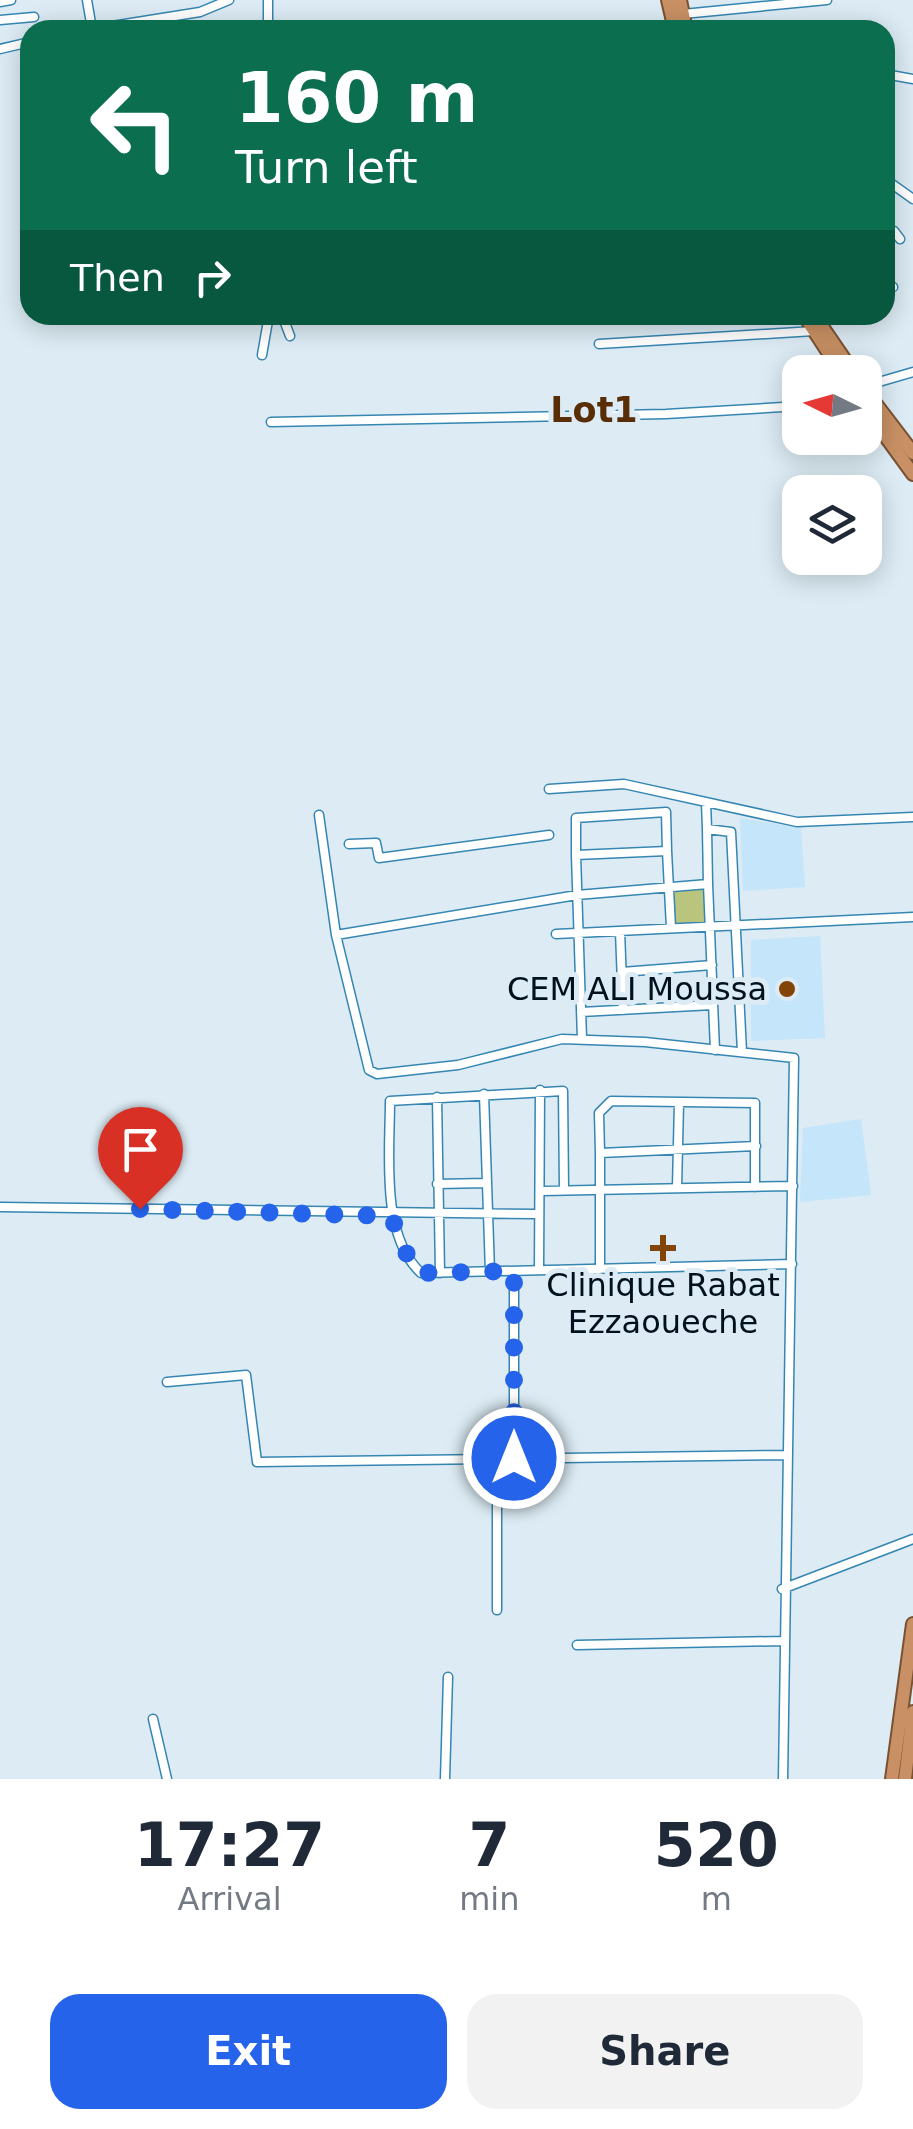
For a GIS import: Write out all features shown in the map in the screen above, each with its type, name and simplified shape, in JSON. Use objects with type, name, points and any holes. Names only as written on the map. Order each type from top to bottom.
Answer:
[{"type":"highway","points":[[810,325],[830,355]]},
{"type":"highway","points":[[821,325],[841,355]]},
{"type":"highway","points":[[882,411],[913,453]]},
{"type":"highway","points":[[882,431],[913,474]]},
{"type":"highway","points":[[892,1779],[913,1624]]},
{"type":"highway","points":[[905,1779],[913,1712]]},
{"type":"street","points":[[0,2],[11,0]]},
{"type":"street","points":[[151,20],[200,12],[229,0]]},
{"type":"street","points":[[682,7],[828,0]]},
{"type":"street","points":[[0,20],[34,18]]},
{"type":"street","points":[[895,232],[900,239]]},
{"type":"street","points":[[262,355],[267,325]]},
{"type":"street","points":[[286,325],[290,336]]},
{"type":"street","points":[[599,344],[814,331]]},
{"type":"street","points":[[882,382],[913,372]]},
{"type":"street","points":[[271,422],[666,414],[782,407]]},
{"type":"street","points":[[549,789],[624,784],[797,822],[913,817]]},
{"type":"street","points":[[665,791],[671,928]]},
{"type":"street","points":[[706,802],[715,1050]]},
{"type":"street","points":[[582,1040],[576,818],[666,812]]},
{"type":"street","points":[[319,815],[336,935],[369,1070],[376,1074],[458,1065],[520,1048],[582,1040],[794,1058],[782,1589],[783,1779]]},
{"type":"street","points":[[707,829],[731,832],[742,1052]]},
{"type":"street","points":[[349,844],[376,843],[379,858],[549,835]]},
{"type":"street","points":[[576,854],[668,851]]},
{"type":"street","points":[[336,935],[576,894],[708,884]]},
{"type":"street","points":[[556,934],[913,917]]},
{"type":"street","points":[[620,930],[623,1010]]},
{"type":"street","points":[[622,972],[712,964]]},
{"type":"street","points":[[581,1012],[713,1005]]},
{"type":"street","points":[[539,1270],[536,1214],[542,1191],[540,1090]]},
{"type":"street","points":[[564,1190],[563,1091],[390,1101],[391,1216],[411,1264],[421,1273],[792,1264]]},
{"type":"street","points":[[484,1094],[490,1272]]},
{"type":"street","points":[[436,1097],[440,1273]]},
{"type":"street","points":[[600,1269],[598,1113],[611,1100],[755,1103],[755,1186]]},
{"type":"street","points":[[676,1188],[679,1102]]},
{"type":"street","points":[[600,1153],[756,1146]]},
{"type":"street","points":[[436,1184],[487,1183]]},
{"type":"street","points":[[542,1191],[793,1186]]},
{"type":"street","points":[[0,1207],[391,1216],[536,1214]]},
{"type":"street","points":[[514,1271],[514,1458]]},
{"type":"street","points":[[166,1382],[246,1375],[256,1462],[785,1455]]},
{"type":"street","points":[[497,1459],[497,1610]]},
{"type":"street","points":[[782,1589],[913,1539]]},
{"type":"street","points":[[577,1645],[782,1641]]},
{"type":"street","points":[[446,1779],[448,1677]]},
{"type":"street","points":[[153,1719],[167,1779]]},
{"type":"shaded area","points":[[740,818],[801,828],[805,887],[743,891]]},
{"type":"shaded area","name":"CEM ALI Moussa","points":[[820,936],[825,1038],[751,1041],[751,940]]},
{"type":"shaded area","points":[[861,1119],[871,1195],[800,1202],[803,1128]]},
{"type":"green space","points":[[706,887],[707,924],[673,926],[671,891]]},
{"type":"place","name":"CEM ALI Moussa","points":[[787,989]]},
{"type":"place","name":"Clinique Rabat Ezzaoueche","points":[[663,1248]]},
{"type":"district","name":"Lot1","points":[[594,410]]},
{"type":"route","points":[[140,1209],[391,1216],[411,1264],[421,1273],[514,1271],[514,1458]]}]
